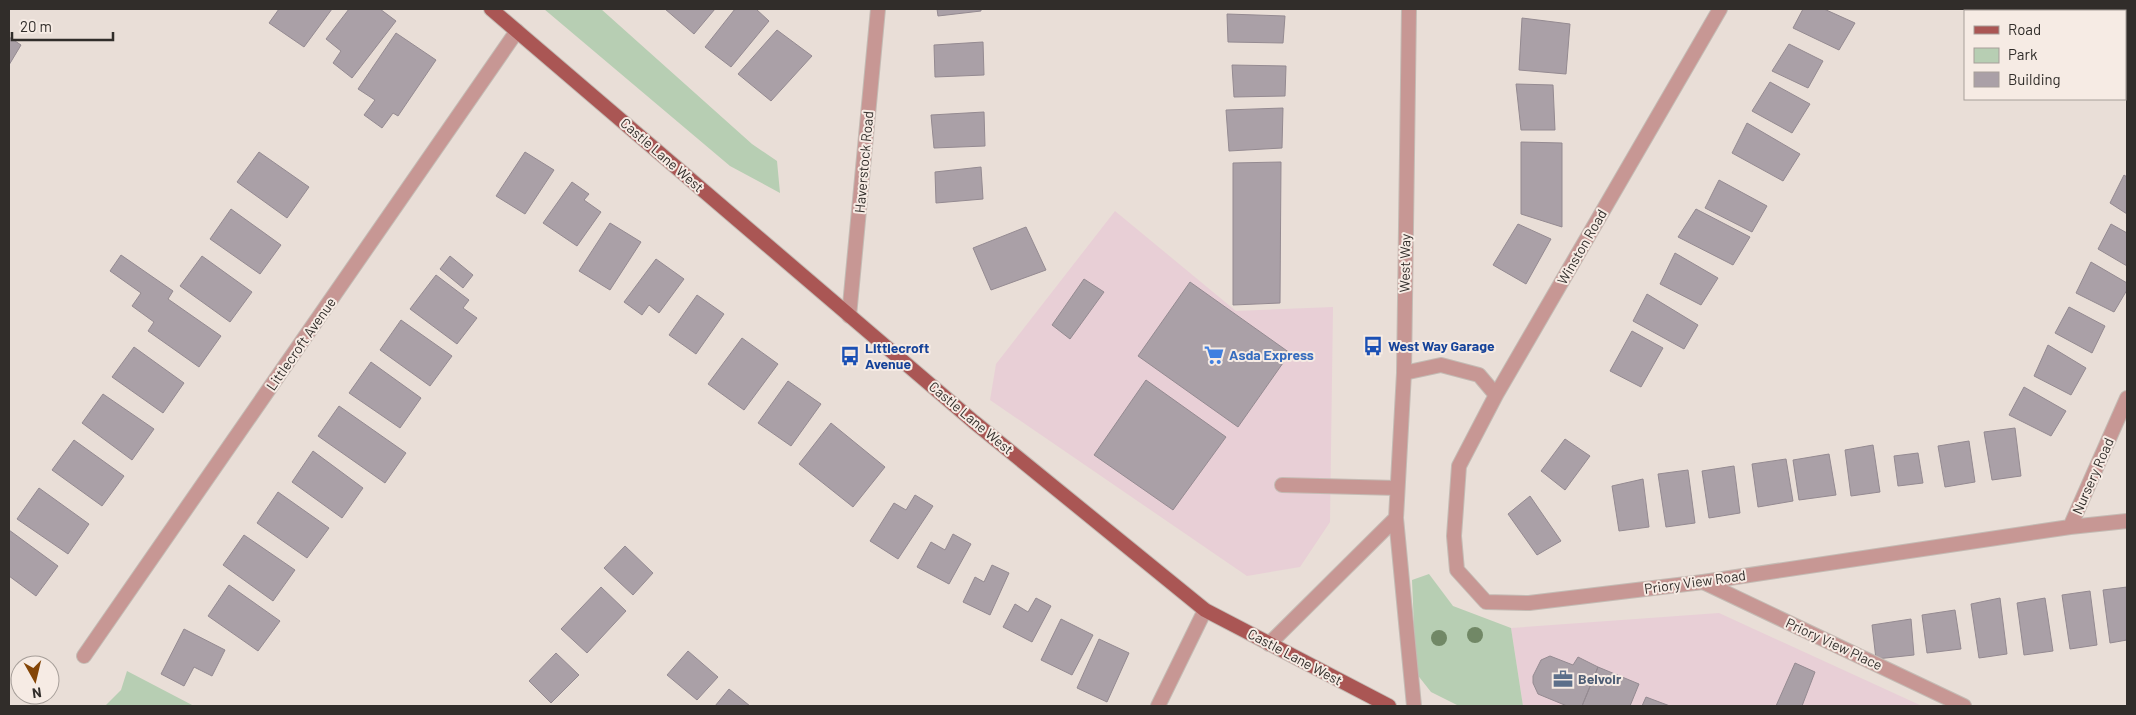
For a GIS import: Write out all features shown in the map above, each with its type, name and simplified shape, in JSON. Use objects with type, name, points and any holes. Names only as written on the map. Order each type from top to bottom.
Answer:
[{"type":"main road","name":"Castle Lane West","points":[[491,9],[849,316],[1012,453],[1205,610],[1389,706]]},
{"type":"street","name":"Haverstock Road","points":[[849,316],[878,9]]},
{"type":"street","name":"West Way","points":[[1409,9],[1404,373],[1396,518],[1414,706]]},
{"type":"street","name":"Winston Road","points":[[1496,395],[1720,9]]},
{"type":"street","name":"Littlecroft Avenue","points":[[84,656],[517,31]]},
{"type":"street","points":[[1404,373],[1441,365],[1479,375],[1496,395]]},
{"type":"street","name":"Priory View Road","points":[[1496,395],[1459,466],[1454,536],[1457,570],[1486,602],[1529,604],[1703,582],[2070,527],[2127,521]]},
{"type":"street","name":"Nursery Road","points":[[2070,527],[2127,398]]},
{"type":"street","points":[[1282,485],[1397,488]]},
{"type":"street","points":[[1269,644],[1396,518]]},
{"type":"street","name":"Priory View Place","points":[[1703,582],[1964,706]]},
{"type":"street","points":[[1158,706],[1205,610]]},
{"type":"shaded area","points":[[1115,211],[1236,311],[1333,307],[1330,522],[1300,567],[1247,576],[990,400],[996,364]]},
{"type":"shaded area","points":[[1719,613],[1922,706],[1523,706],[1511,628]]},
{"type":"green space","points":[[544,9],[601,9],[752,144],[777,161],[780,193],[730,166]]},
{"type":"green space","points":[[1429,574],[1453,606],[1511,628],[1523,706],[1459,706],[1431,692],[1416,673],[1412,580]]},
{"type":"green space","points":[[127,671],[194,706],[105,706],[121,690]]},
{"type":"building","points":[[279,9],[332,9],[304,47],[269,23]]},
{"type":"building","points":[[349,9],[380,9],[396,21],[352,78],[333,63],[341,51],[326,39]]},
{"type":"building","points":[[665,9],[715,9],[694,34]]},
{"type":"building","points":[[735,9],[756,9],[769,21],[731,67],[705,47]]},
{"type":"building","points":[[937,9],[981,9],[981,11],[938,16]]},
{"type":"building","points":[[1803,9],[1824,9],[1855,23],[1839,50],[1793,28]]},
{"type":"building","points":[[1981,9],[2017,9],[2016,10]]},
{"type":"building","points":[[1227,14],[1285,16],[1283,43],[1228,42]]},
{"type":"building","points":[[1522,18],[1570,24],[1566,74],[1519,70]]},
{"type":"building","points":[[777,30],[812,56],[771,101],[738,74]]},
{"type":"building","points":[[396,33],[436,60],[398,116],[393,113],[382,128],[364,115],[375,100],[358,89]]},
{"type":"building","points":[[9,37],[21,45],[9,65]]},
{"type":"building","points":[[983,42],[984,75],[935,77],[934,45]]},
{"type":"building","points":[[1789,44],[1823,61],[1808,88],[1772,71]]},
{"type":"building","points":[[1232,65],[1286,66],[1285,96],[1234,97]]},
{"type":"building","points":[[1770,82],[1810,104],[1792,133],[1752,111]]},
{"type":"building","points":[[1516,84],[1553,85],[1555,130],[1521,130]]},
{"type":"building","points":[[1283,108],[1282,148],[1229,151],[1226,110]]},
{"type":"building","points":[[984,112],[985,146],[934,148],[931,115]]},
{"type":"building","points":[[1747,123],[1800,154],[1783,181],[1732,153]]},
{"type":"building","points":[[1521,142],[1562,143],[1562,227],[1521,214]]},
{"type":"building","points":[[259,152],[309,187],[287,218],[237,182]]},
{"type":"building","points":[[525,152],[554,170],[525,214],[496,196]]},
{"type":"building","points":[[1281,162],[1280,303],[1233,305],[1233,163]]},
{"type":"building","points":[[981,167],[983,199],[936,203],[935,172]]},
{"type":"building","points":[[2124,175],[2127,177],[2127,214],[2110,203]]},
{"type":"building","points":[[1719,180],[1767,206],[1752,232],[1705,208]]},
{"type":"building","points":[[572,182],[589,194],[584,200],[601,212],[577,246],[543,223]]},
{"type":"building","points":[[231,209],[281,245],[260,274],[210,239]]},
{"type":"building","points":[[1696,209],[1750,237],[1733,265],[1678,237]]},
{"type":"building","points":[[610,223],[641,242],[610,290],[579,271]]},
{"type":"building","points":[[1518,224],[1551,239],[1526,284],[1493,265]]},
{"type":"building","points":[[2111,224],[2127,233],[2127,266],[2098,249]]},
{"type":"building","points":[[1026,227],[1046,270],[991,290],[973,248]]},
{"type":"building","points":[[1675,253],[1718,278],[1701,305],[1660,284]]},
{"type":"building","points":[[121,255],[173,291],[168,299],[221,336],[199,367],[148,331],[154,322],[132,306],[141,293],[110,271]]},
{"type":"building","points":[[202,256],[252,292],[230,322],[180,286]]},
{"type":"building","points":[[450,256],[473,275],[463,288],[440,269]]},
{"type":"building","points":[[656,259],[684,279],[659,313],[649,305],[642,315],[624,302]]},
{"type":"building","points":[[2091,262],[2127,283],[2127,290],[2114,312],[2076,293]]},
{"type":"building","points":[[436,275],[469,300],[463,308],[477,318],[457,344],[410,309]]},
{"type":"building","points":[[1084,279],[1104,292],[1070,339],[1052,325]]},
{"type":"building","name":"Asda Express","points":[[1190,282],[1290,353],[1238,427],[1138,356]]},
{"type":"building","points":[[1647,294],[1698,325],[1684,349],[1633,321]]},
{"type":"building","points":[[697,295],[724,314],[696,354],[669,335]]},
{"type":"building","points":[[2069,307],[2105,326],[2092,353],[2055,333]]},
{"type":"building","points":[[401,320],[452,356],[430,386],[380,350]]},
{"type":"building","points":[[1632,331],[1663,348],[1641,387],[1610,371]]},
{"type":"building","points":[[742,338],[778,364],[744,410],[708,384]]},
{"type":"building","points":[[2048,345],[2086,368],[2071,395],[2034,376]]},
{"type":"building","points":[[134,347],[184,383],[163,413],[112,377]]},
{"type":"building","points":[[371,362],[421,398],[400,428],[349,393]]},
{"type":"building","points":[[1146,380],[1226,437],[1173,510],[1094,455]]},
{"type":"building","points":[[788,381],[821,404],[791,446],[758,423]]},
{"type":"building","points":[[2024,387],[2066,411],[2051,436],[2009,415]]},
{"type":"building","points":[[103,394],[154,429],[132,460],[82,423]]},
{"type":"building","points":[[339,406],[406,453],[385,483],[318,436]]},
{"type":"building","points":[[831,423],[885,467],[853,507],[799,464]]},
{"type":"building","points":[[2015,428],[2021,476],[1992,480],[1984,432]]},
{"type":"building","points":[[1565,439],[1590,456],[1565,490],[1541,471]]},
{"type":"building","points":[[74,440],[124,476],[102,506],[52,470]]},
{"type":"building","points":[[1969,441],[1975,482],[1945,487],[1938,446]]},
{"type":"building","points":[[1873,445],[1880,492],[1851,496],[1845,450]]},
{"type":"building","points":[[313,451],[363,488],[342,518],[292,482]]},
{"type":"building","points":[[1918,453],[1923,483],[1898,486],[1894,456]]},
{"type":"building","points":[[1829,454],[1836,495],[1799,500],[1793,460]]},
{"type":"building","points":[[1786,459],[1793,501],[1758,507],[1752,464]]},
{"type":"building","points":[[1734,466],[1740,513],[1709,518],[1702,471]]},
{"type":"building","points":[[1688,470],[1695,523],[1666,527],[1658,474]]},
{"type":"building","points":[[1643,479],[1649,527],[1619,531],[1612,486]]},
{"type":"building","points":[[39,488],[89,524],[68,554],[17,519]]},
{"type":"building","points":[[278,492],[329,528],[307,558],[257,523]]},
{"type":"building","points":[[915,495],[933,506],[898,559],[870,541],[894,503],[906,510]]},
{"type":"building","points":[[1530,496],[1561,541],[1537,555],[1508,514]]},
{"type":"building","points":[[9,530],[58,566],[36,596],[9,576]]},
{"type":"building","points":[[953,534],[971,544],[949,584],[917,567],[931,542],[945,550]]},
{"type":"building","points":[[244,535],[295,570],[273,601],[223,565]]},
{"type":"building","points":[[625,546],[653,573],[633,595],[604,568]]},
{"type":"building","points":[[992,565],[1009,573],[990,615],[963,602],[975,577],[984,582]]},
{"type":"building","points":[[229,585],[280,621],[258,651],[208,616]]},
{"type":"building","points":[[601,587],[626,611],[587,653],[561,629]]},
{"type":"building","points":[[2127,587],[2127,640],[2110,643],[2103,590]]},
{"type":"building","points":[[2090,591],[2097,645],[2070,649],[2062,595]]},
{"type":"building","points":[[1036,598],[1051,606],[1032,642],[1003,627],[1015,604],[1028,612]]},
{"type":"building","points":[[2000,598],[2007,654],[1979,658],[1971,604]]},
{"type":"building","points":[[2045,598],[2053,651],[2024,655],[2017,603]]},
{"type":"building","points":[[1955,610],[1961,649],[1927,653],[1922,615]]},
{"type":"building","points":[[1061,619],[1093,635],[1072,675],[1041,660]]},
{"type":"building","points":[[1911,619],[1914,655],[1876,659],[1872,625]]},
{"type":"building","points":[[184,629],[225,650],[212,676],[194,667],[184,686],[161,674]]},
{"type":"building","points":[[1099,639],[1129,653],[1107,702],[1077,688]]},
{"type":"building","points":[[688,651],[718,677],[697,700],[667,675]]},
{"type":"building","points":[[556,653],[579,675],[551,703],[529,681]]},
{"type":"building","name":"Belvoir","points":[[1550,656],[1573,665],[1578,657],[1598,667],[1582,706],[1567,706],[1538,694],[1533,683],[1533,676],[1541,660]]},
{"type":"building","points":[[1795,663],[1815,672],[1802,706],[1776,706]]},
{"type":"building","points":[[1598,667],[1639,684],[1630,706],[1582,706]]},
{"type":"building","points":[[729,689],[750,706],[715,706]]},
{"type":"building","points":[[1646,697],[1670,706],[1642,706]]},
{"type":"place","name":"West Way Garage","points":[[1373,346]]},
{"type":"place","name":"Asda Express","points":[[1214,355]]},
{"type":"place","name":"Littlecroft Avenue","points":[[850,356]]},
{"type":"place","name":"Belvoir","points":[[1563,679]]}]
